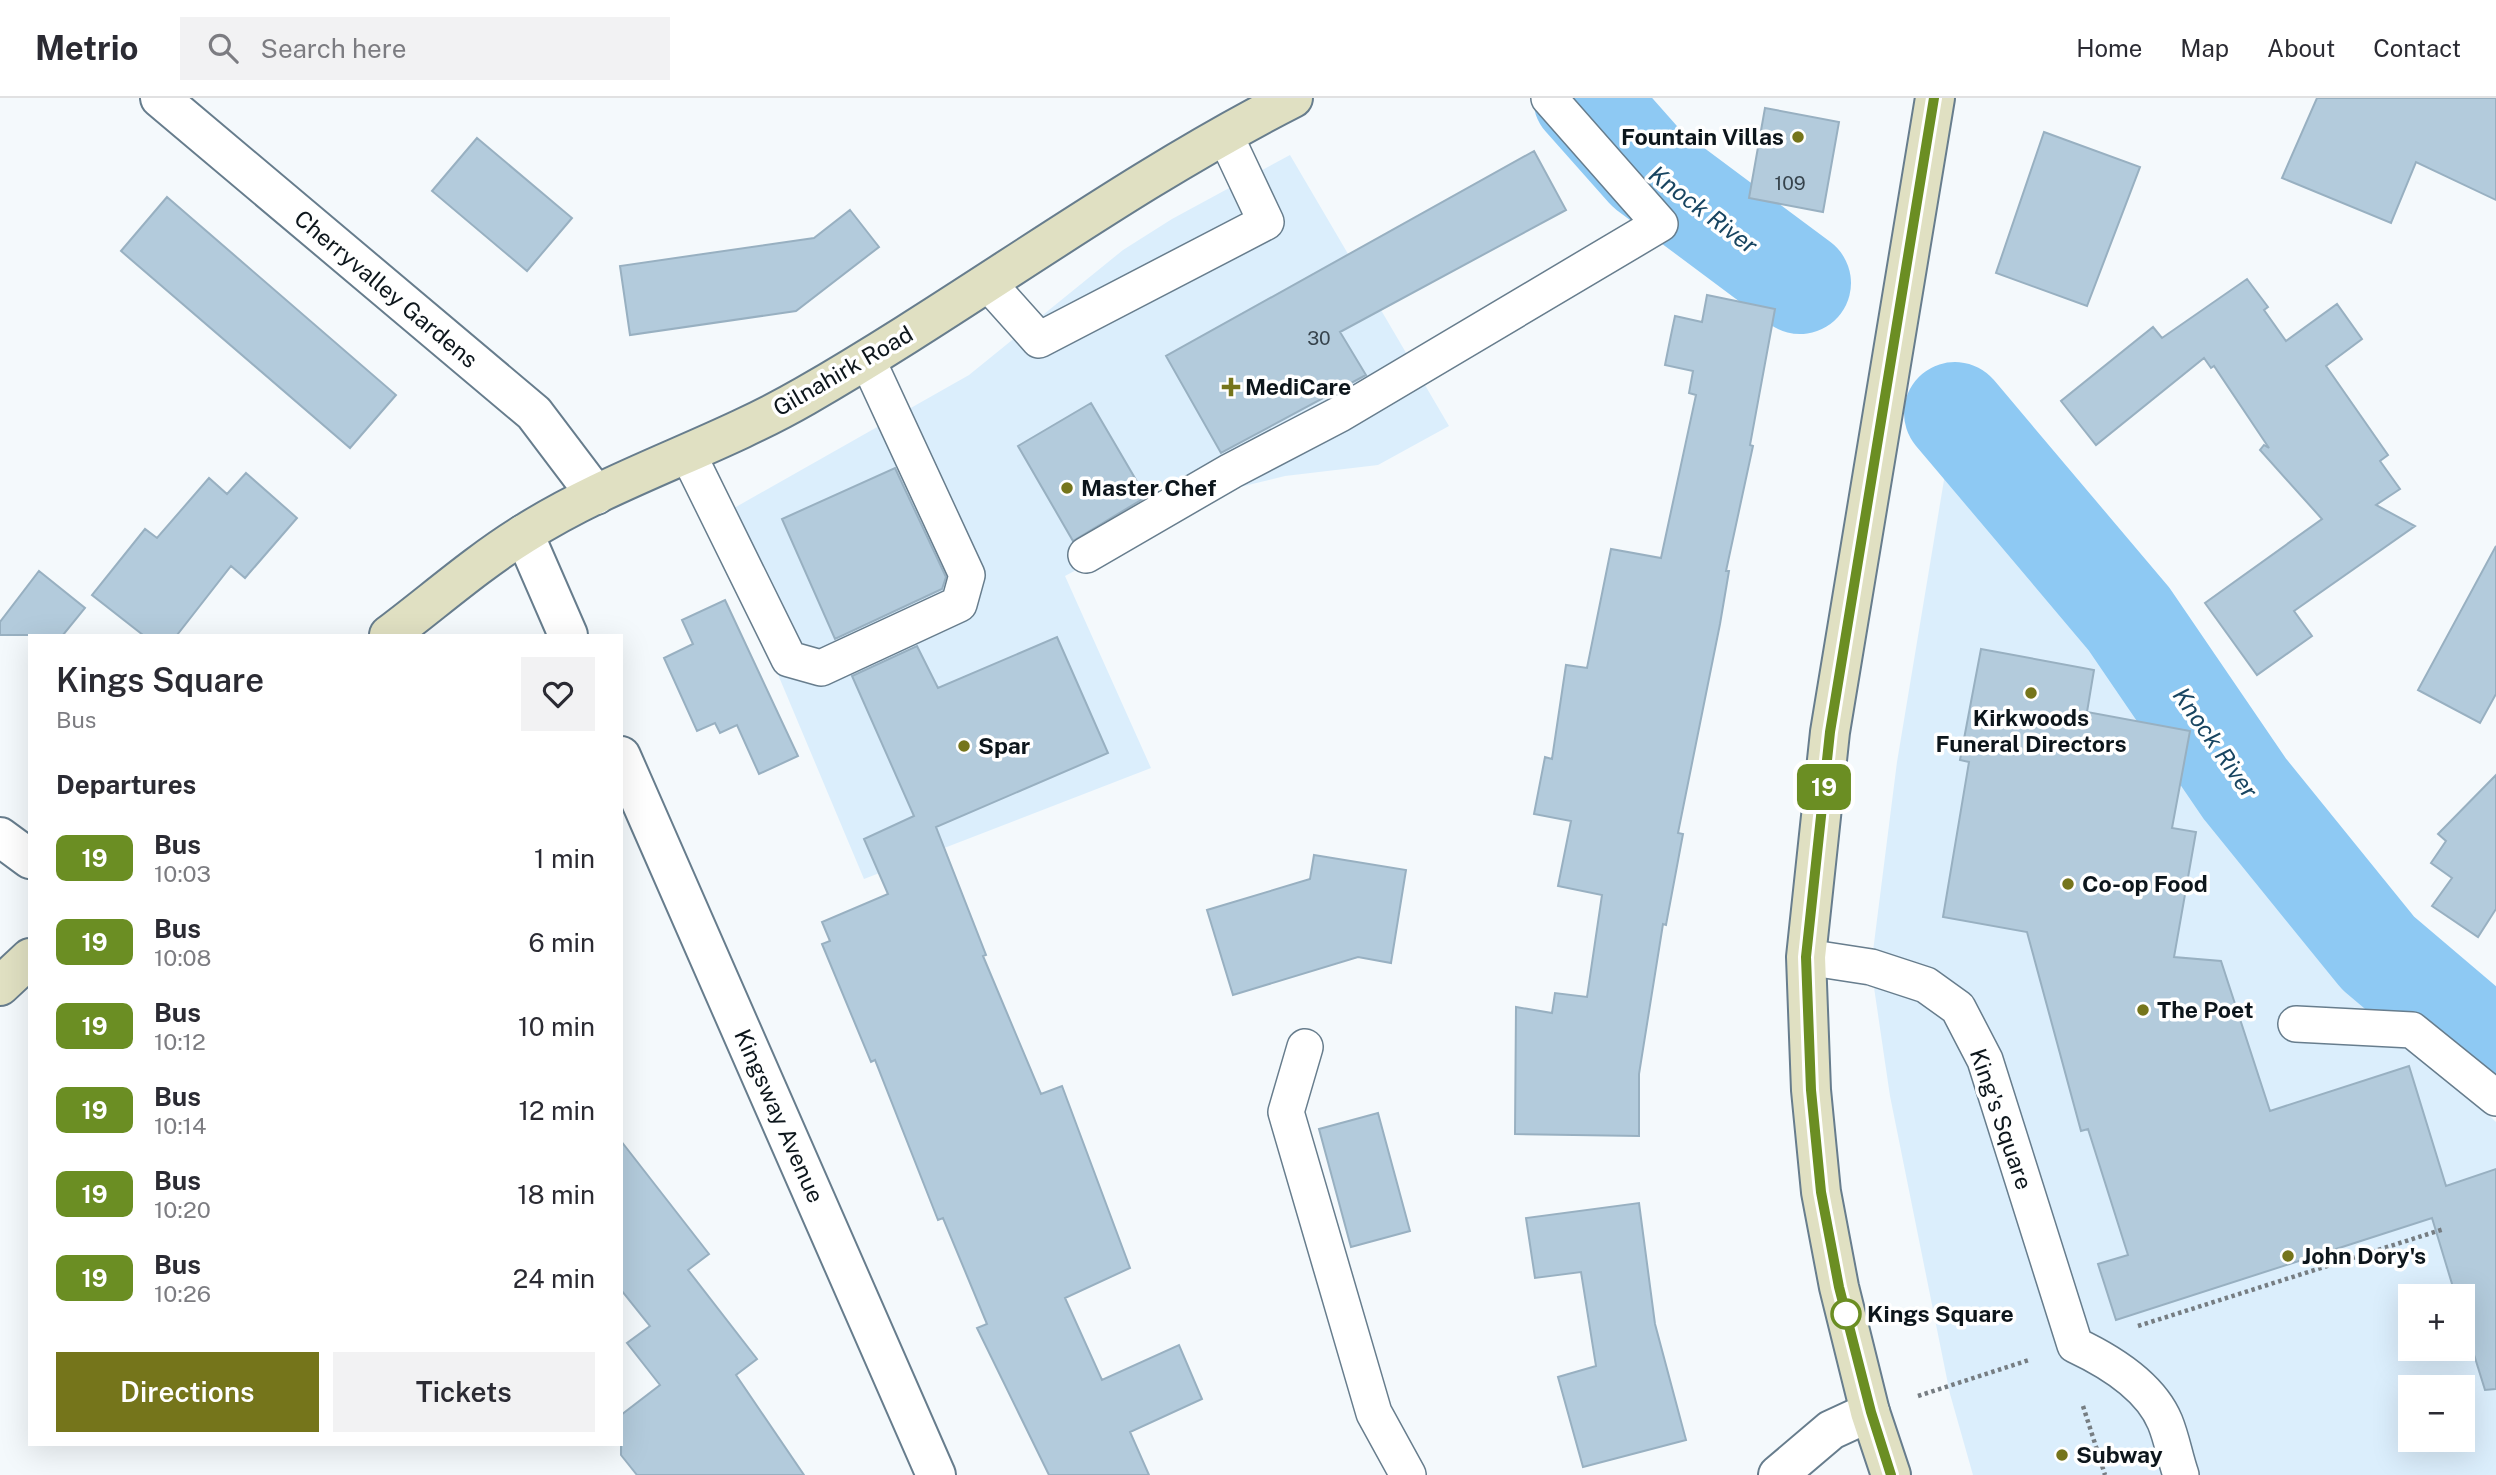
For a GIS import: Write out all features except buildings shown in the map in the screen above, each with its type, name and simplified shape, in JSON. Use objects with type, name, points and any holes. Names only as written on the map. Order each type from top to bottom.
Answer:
[{"type":"street","name":"Cherryvalley Gardens","points":[[160,98],[534,413],[596,495]]},
{"type":"street","name":"Gilnahirk Road","points":[[390,634],[524,534],[596,495],[802,398],[988,283],[1114,199],[1293,98]]},
{"type":"street","points":[[1891,1475],[1871,1412],[1839,1287],[1821,1192],[1811,1090],[1806,957],[1830,732],[1934,98]]},
{"type":"street","points":[[524,534],[568,634]]},
{"type":"street","name":"Kingsway Avenue","points":[[623,761],[936,1475]]},
{"type":"street","points":[[0,837],[28,858]]},
{"type":"street","points":[[0,986],[28,960]]},
{"type":"street","points":[[1778,1475],[1831,1430],[1871,1412]]},
{"type":"lane","points":[[1086,555],[1231,471],[1340,414],[1660,224],[1549,98]]},
{"type":"lane","points":[[988,283],[1039,340],[1266,222],[1225,135]]},
{"type":"lane","points":[[688,454],[789,659],[821,668],[959,604],[967,575],[867,359]]},
{"type":"lane","name":"King's Square","points":[[1806,957],[1871,967],[1926,985],[1958,1008],[1985,1060],[2066,1348]]},
{"type":"lane","points":[[2297,1024],[2412,1030],[2496,1098]]},
{"type":"lane","points":[[1305,1047],[1286,1112],[1374,1413],[1408,1475]]},
{"type":"lane","points":[[2066,1348],[2113,1366],[2150,1396],[2165,1421],[2180,1475]]},
{"type":"path","points":[[1949,1386],[2444,1229]]},
{"type":"path","points":[[2066,1348],[2105,1475]]},
{"type":"shaded area","points":[[1290,155],[1449,426],[1378,465],[1285,476],[1223,491],[1065,576],[1151,768],[864,879],[713,520],[969,375],[1123,250],[1172,219]]},
{"type":"shaded area","points":[[1950,444],[1971,446],[2122,632],[2241,822],[2348,978],[2496,1122],[2496,1475],[1973,1475],[1950,1394],[1890,1096],[1871,967],[1897,762]]},
{"type":"waterway","name":"Knock River","points":[[1584,98],[1647,169],[1800,283]]},
{"type":"waterway","name":"Knock River","points":[[1955,413],[2129,619],[2245,789],[2378,953],[2496,1053]]},
{"type":"bus line","name":"19","points":[[1891,1475],[1871,1412],[1839,1287],[1821,1192],[1811,1090],[1806,957],[1830,732],[1934,98]]},
{"type":"place","name":"Fountain Villas","points":[[1798,137]]},
{"type":"place","name":"MediCare","points":[[1231,387]]},
{"type":"place","name":"Master Chef","points":[[1067,488]]},
{"type":"place","name":"Kirkwoods Funeral Directors","points":[[2031,693]]},
{"type":"place","name":"Spar","points":[[964,746]]},
{"type":"place","name":"Co-op Food","points":[[2068,884]]},
{"type":"place","name":"The Poet","points":[[2143,1010]]},
{"type":"place","name":"John Dory's","points":[[2288,1256]]},
{"type":"place","name":"Kings Square","points":[[1846,1314]]},
{"type":"place","name":"Subway","points":[[2062,1455]]}]
